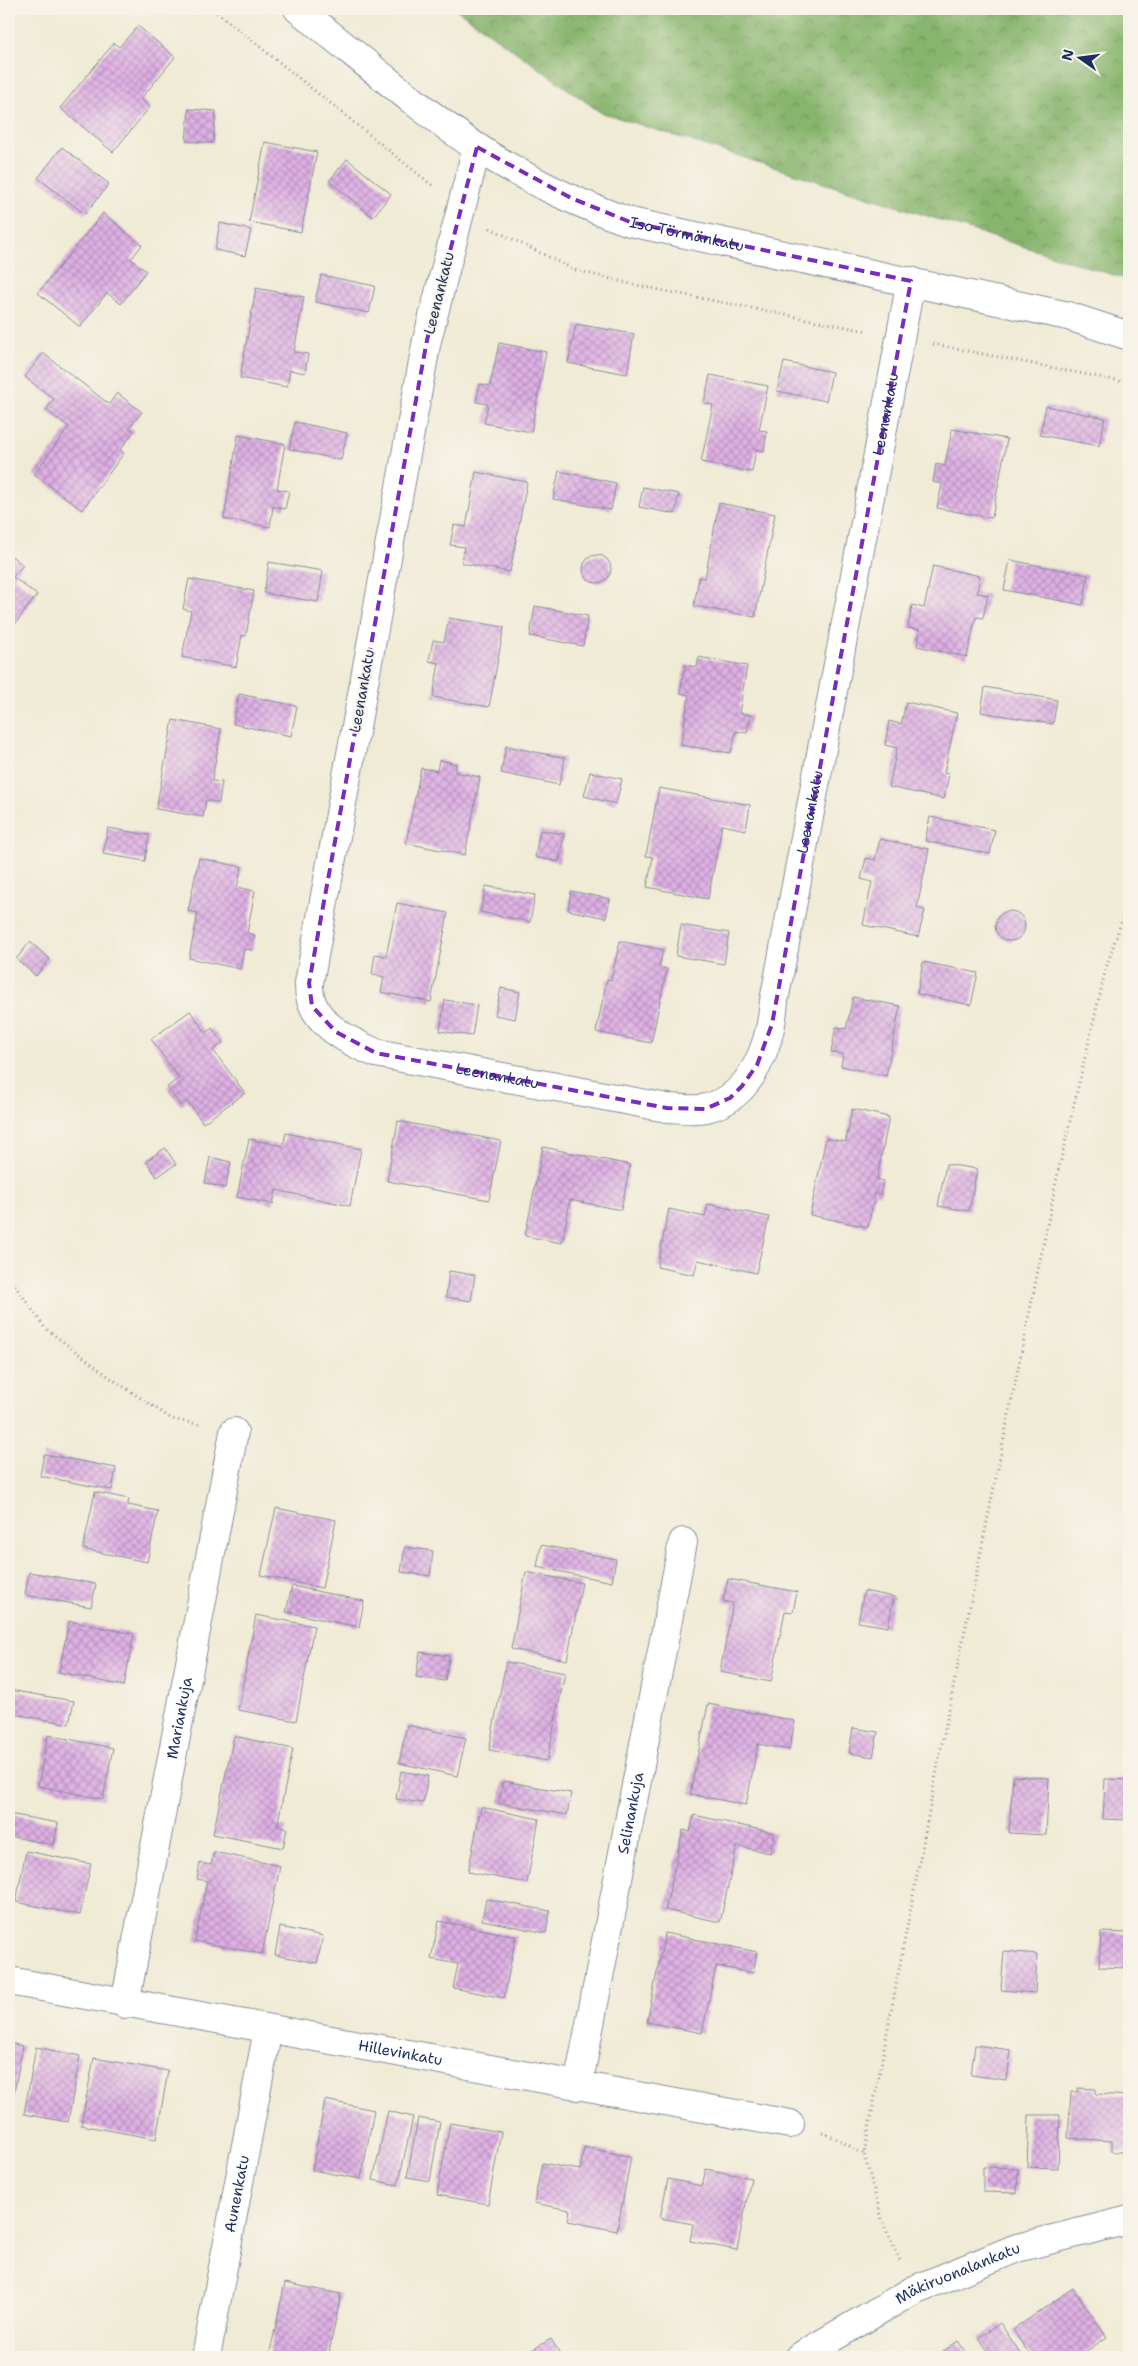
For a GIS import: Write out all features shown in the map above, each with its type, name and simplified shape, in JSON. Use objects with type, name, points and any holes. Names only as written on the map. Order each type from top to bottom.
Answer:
[{"type":"street","name":"Iso-Törmänkatu","points":[[298,9],[477,147],[528,177],[571,198],[630,222],[1068,316],[1129,336]]},
{"type":"street","name":"Leenankatu","points":[[477,147],[427,340],[309,983],[310,1001],[322,1018],[336,1032],[355,1044],[376,1052],[659,1106],[687,1109],[705,1109],[730,1098],[742,1086],[757,1065],[767,1044],[772,1024],[774,1000],[911,281]]},
{"type":"street","name":"Mariankuja","points":[[125,2004],[234,1432]]},
{"type":"street","name":"Selinankuja","points":[[578,2086],[683,1542]]},
{"type":"street","name":"Hillevinkatu","points":[[9,1981],[125,2004],[790,2124]]},
{"type":"street","name":"Aunenkatu","points":[[206,2357],[268,2029]]},
{"type":"street","name":"Mäkiruonalankatu","points":[[800,2357],[914,2290],[1017,2248],[1129,2220]]},
{"type":"path","points":[[914,2290],[884,2226],[864,2154],[944,1733],[1057,1177],[1106,968],[1129,899]]},
{"type":"path","points":[[9,1277],[45,1328],[112,1378],[172,1419],[234,1432]]},
{"type":"path","points":[[790,2124],[835,2138],[864,2154]]},
{"type":"highlighted area","points":[[477,147],[571,198],[630,222],[911,281],[772,1024],[757,1065],[742,1086],[730,1098],[705,1109],[667,1108],[376,1053],[336,1032],[312,1006],[309,983],[427,340]]},
{"type":"green space","points":[[456,9],[1129,9],[1129,280],[600,112]]},
{"type":"building","points":[[138,26],[175,57],[141,99],[150,107],[113,152],[60,108],[114,43],[119,47]]},
{"type":"building","points":[[189,109],[216,111],[213,143],[186,141]]},
{"type":"building","points":[[265,142],[317,152],[301,232],[249,222]]},
{"type":"building","points":[[62,147],[109,184],[85,214],[38,178]]},
{"type":"building","points":[[347,159],[391,194],[373,217],[329,181]]},
{"type":"building","points":[[103,213],[142,245],[131,259],[146,271],[121,304],[107,293],[80,327],[38,293]]},
{"type":"building","points":[[220,223],[251,230],[245,256],[215,250]]},
{"type":"building","points":[[321,275],[375,286],[369,313],[315,302]]},
{"type":"building","points":[[256,288],[304,297],[294,352],[308,354],[305,373],[290,370],[287,387],[240,378]]},
{"type":"building","points":[[576,324],[634,334],[627,374],[568,363]]},
{"type":"building","points":[[499,343],[546,352],[531,432],[484,423],[488,404],[476,402],[480,384],[490,386]]},
{"type":"building","points":[[43,353],[109,404],[117,393],[142,412],[129,428],[134,431],[120,450],[124,453],[82,510],[34,474],[69,427],[46,410],[54,399],[25,377]]},
{"type":"building","points":[[784,362],[832,372],[826,401],[777,391]]},
{"type":"building","points":[[710,375],[768,386],[759,430],[767,431],[764,451],[756,449],[752,472],[701,462],[713,405],[704,403]]},
{"type":"building","points":[[1046,406],[1105,418],[1099,446],[1040,435]]},
{"type":"building","points":[[295,422],[347,433],[341,460],[289,449]]},
{"type":"building","points":[[952,429],[1007,439],[992,518],[937,508],[942,484],[933,482],[936,464],[945,466]]},
{"type":"building","points":[[238,435],[285,444],[277,489],[289,491],[285,509],[273,506],[270,527],[224,519]]},
{"type":"building","points":[[559,471],[616,483],[611,510],[553,499]]},
{"type":"building","points":[[476,472],[527,482],[510,572],[462,563],[464,547],[450,545],[454,525],[466,527]]},
{"type":"building","points":[[643,487],[679,494],[675,514],[639,507]]},
{"type":"building","points":[[719,503],[775,514],[755,617],[694,606],[699,577],[705,578]]},
{"type":"building","points":[[9,554],[23,565],[13,577],[37,595],[9,632]]},
{"type":"building","points":[[597,555],[607,559],[611,569],[607,579],[597,583],[587,579],[583,569],[587,559]]},
{"type":"building","points":[[1010,560],[1088,575],[1083,605],[1004,590]]},
{"type":"building","points":[[269,562],[323,571],[318,602],[264,593]]},
{"type":"building","points":[[933,566],[980,576],[977,593],[988,595],[983,618],[976,617],[967,657],[917,646],[920,630],[908,628],[912,605],[924,608]]},
{"type":"building","points":[[189,579],[254,591],[246,636],[242,635],[236,667],[182,657],[191,611],[183,609]]},
{"type":"building","points":[[535,606],[588,616],[583,646],[530,636]]},
{"type":"building","points":[[449,618],[504,627],[489,707],[433,697],[439,663],[429,661],[433,640],[444,642]]},
{"type":"building","points":[[699,657],[747,666],[739,713],[751,715],[747,733],[736,731],[731,753],[681,745],[689,695],[680,693],[685,665],[697,667]]},
{"type":"building","points":[[985,687],[1057,700],[1053,724],[981,712]]},
{"type":"building","points":[[239,694],[297,706],[291,736],[233,724]]},
{"type":"building","points":[[906,702],[957,713],[944,773],[949,774],[944,799],[889,787],[897,748],[885,745],[889,721],[901,724]]},
{"type":"building","points":[[173,720],[221,729],[212,781],[222,782],[219,803],[206,800],[203,817],[156,809]]},
{"type":"building","points":[[506,746],[565,758],[559,785],[501,773]]},
{"type":"building","points":[[439,760],[456,764],[455,772],[480,777],[465,855],[406,843],[421,768],[437,771]]},
{"type":"building","points":[[590,772],[622,779],[616,804],[584,796]]},
{"type":"building","points":[[659,788],[750,805],[746,830],[722,825],[708,899],[647,887],[653,857],[646,856]]},
{"type":"building","points":[[930,817],[995,830],[990,854],[925,841]]},
{"type":"building","points":[[108,828],[149,835],[145,861],[103,854]]},
{"type":"building","points":[[540,830],[564,834],[559,862],[535,857]]},
{"type":"building","points":[[880,839],[929,849],[917,908],[925,910],[918,937],[863,925],[872,882],[861,879],[866,858],[875,860]]},
{"type":"building","points":[[199,858],[242,867],[237,887],[255,891],[247,933],[255,935],[252,950],[244,949],[240,969],[189,958],[198,913],[188,911]]},
{"type":"building","points":[[486,886],[535,895],[530,922],[480,912]]},
{"type":"building","points":[[571,891],[610,899],[606,918],[568,910]]},
{"type":"building","points":[[397,903],[448,913],[431,1002],[381,992],[384,977],[372,974],[375,954],[386,956]]},
{"type":"building","points":[[1010,911],[1021,915],[1025,926],[1021,937],[1010,941],[999,937],[995,926],[999,915]]},
{"type":"building","points":[[681,925],[729,933],[724,964],[676,956]]},
{"type":"building","points":[[620,941],[663,950],[659,967],[667,969],[651,1043],[596,1032],[607,979],[611,980]]},
{"type":"building","points":[[30,942],[50,959],[36,976],[16,959]]},
{"type":"building","points":[[923,962],[978,973],[971,1005],[917,994]]},
{"type":"building","points":[[501,988],[520,992],[515,1019],[495,1015]]},
{"type":"building","points":[[853,997],[900,1006],[886,1076],[841,1066],[843,1054],[831,1052],[836,1027],[846,1029]]},
{"type":"building","points":[[445,1000],[477,1005],[472,1036],[440,1031]]},
{"type":"building","points":[[190,1011],[206,1033],[212,1028],[223,1043],[213,1050],[245,1093],[203,1123],[187,1101],[181,1106],[167,1087],[179,1078],[151,1039]]},
{"type":"building","points":[[852,1109],[889,1117],[877,1179],[883,1181],[880,1195],[875,1193],[868,1227],[810,1215],[826,1138],[846,1142]]},
{"type":"building","points":[[398,1121],[501,1141],[489,1200],[387,1181]]},
{"type":"building","points":[[286,1133],[361,1149],[350,1206],[276,1190],[273,1204],[237,1197],[249,1139],[283,1146]]},
{"type":"building","points":[[543,1147],[630,1165],[621,1210],[570,1200],[562,1243],[525,1236]]},
{"type":"building","points":[[165,1148],[176,1164],[157,1177],[146,1161]]},
{"type":"building","points":[[210,1157],[231,1162],[225,1188],[205,1183]]},
{"type":"building","points":[[946,1164],[977,1169],[969,1211],[938,1206]]},
{"type":"building","points":[[708,1204],[769,1217],[756,1273],[698,1260],[694,1275],[657,1267],[669,1209],[705,1217]]},
{"type":"building","points":[[449,1271],[475,1275],[471,1301],[446,1297]]},
{"type":"building","points":[[44,1454],[116,1468],[112,1490],[40,1476]]},
{"type":"building","points":[[95,1492],[129,1499],[128,1505],[158,1511],[147,1562],[83,1549]]},
{"type":"building","points":[[276,1508],[336,1520],[322,1588],[261,1575]]},
{"type":"building","points":[[541,1545],[616,1559],[612,1582],[537,1567]]},
{"type":"building","points":[[405,1547],[433,1551],[430,1576],[401,1572]]},
{"type":"building","points":[[29,1572],[96,1584],[91,1607],[25,1595]]},
{"type":"building","points":[[526,1572],[582,1583],[567,1660],[511,1649]]},
{"type":"building","points":[[728,1579],[797,1592],[793,1612],[785,1611],[771,1682],[720,1672],[733,1603],[723,1601]]},
{"type":"building","points":[[292,1586],[364,1601],[359,1627],[286,1612]]},
{"type":"building","points":[[864,1591],[894,1597],[888,1627],[858,1622]]},
{"type":"building","points":[[256,1615],[314,1626],[296,1721],[238,1710]]},
{"type":"building","points":[[69,1621],[134,1634],[124,1686],[59,1672]]},
{"type":"building","points":[[420,1652],[449,1656],[445,1681],[416,1677]]},
{"type":"building","points":[[506,1662],[565,1673],[547,1761],[489,1750]]},
{"type":"building","points":[[9,1690],[74,1701],[69,1724],[9,1713]]},
{"type":"building","points":[[708,1704],[795,1721],[789,1750],[758,1744],[746,1805],[690,1794]]},
{"type":"building","points":[[407,1725],[466,1738],[457,1776],[399,1763]]},
{"type":"building","points":[[853,1728],[878,1732],[873,1757],[849,1753]]},
{"type":"building","points":[[48,1735],[113,1748],[103,1799],[38,1786]]},
{"type":"building","points":[[234,1736],[293,1749],[277,1826],[287,1828],[283,1848],[213,1834]]},
{"type":"building","points":[[401,1771],[428,1776],[423,1803],[396,1799]]},
{"type":"building","points":[[1013,1776],[1049,1778],[1046,1835],[1009,1833]]},
{"type":"building","points":[[1105,1779],[1129,1780],[1129,1820],[1103,1819]]},
{"type":"building","points":[[503,1781],[571,1793],[567,1815],[499,1803]]},
{"type":"building","points":[[481,1807],[539,1819],[527,1883],[468,1872]]},
{"type":"building","points":[[9,1814],[58,1823],[54,1845],[9,1836]]},
{"type":"building","points":[[694,1815],[775,1833],[770,1853],[737,1846],[720,1922],[665,1910],[683,1830],[690,1832]]},
{"type":"building","points":[[26,1851],[91,1864],[80,1915],[16,1902]]},
{"type":"building","points":[[214,1852],[280,1866],[262,1954],[195,1941],[207,1881],[197,1879],[200,1863],[211,1865]]},
{"type":"building","points":[[486,1899],[550,1911],[546,1933],[482,1920]]},
{"type":"building","points":[[439,1921],[516,1936],[504,1998],[453,1988],[458,1964],[431,1959]]},
{"type":"building","points":[[280,1927],[323,1936],[317,1963],[275,1955]]},
{"type":"building","points":[[1101,1932],[1129,1933],[1129,1968],[1099,1967]]},
{"type":"building","points":[[665,1933],[757,1952],[753,1973],[716,1966],[702,2033],[647,2022]]},
{"type":"building","points":[[1004,1951],[1037,1954],[1035,1993],[1001,1990]]},
{"type":"building","points":[[9,2043],[23,2046],[10,2113],[9,2113]]},
{"type":"building","points":[[975,2045],[1011,2050],[1007,2080],[971,2075]]},
{"type":"building","points":[[36,2047],[80,2056],[68,2122],[24,2114]]},
{"type":"building","points":[[94,2058],[168,2071],[156,2139],[81,2125]]},
{"type":"building","points":[[1078,2088],[1096,2089],[1096,2094],[1129,2096],[1129,2152],[1112,2152],[1112,2141],[1068,2138],[1071,2092],[1077,2092]]},
{"type":"building","points":[[325,2100],[374,2110],[361,2179],[312,2170]]},
{"type":"building","points":[[388,2111],[413,2117],[398,2185],[373,2180]]},
{"type":"building","points":[[1029,2115],[1060,2115],[1058,2168],[1027,2167]]},
{"type":"building","points":[[418,2118],[440,2122],[430,2181],[407,2177]]},
{"type":"building","points":[[450,2123],[501,2132],[488,2204],[437,2195]]},
{"type":"building","points":[[584,2147],[631,2157],[617,2231],[568,2221],[570,2210],[534,2203],[542,2163],[580,2170]]},
{"type":"building","points":[[983,2167],[1018,2168],[1017,2193],[983,2192]]},
{"type":"building","points":[[706,2169],[751,2178],[737,2250],[690,2241],[693,2224],[660,2218],[668,2179],[702,2186]]},
{"type":"building","points":[[285,2283],[341,2294],[328,2357],[269,2357]]},
{"type":"building","points":[[1073,2288],[1107,2337],[1078,2357],[1031,2357],[1013,2330]]},
{"type":"building","points":[[1000,2323],[1023,2357],[992,2357],[979,2338]]},
{"type":"building","points":[[551,2339],[562,2357],[520,2357]]},
{"type":"building","points":[[958,2341],[969,2357],[935,2357]]}]
